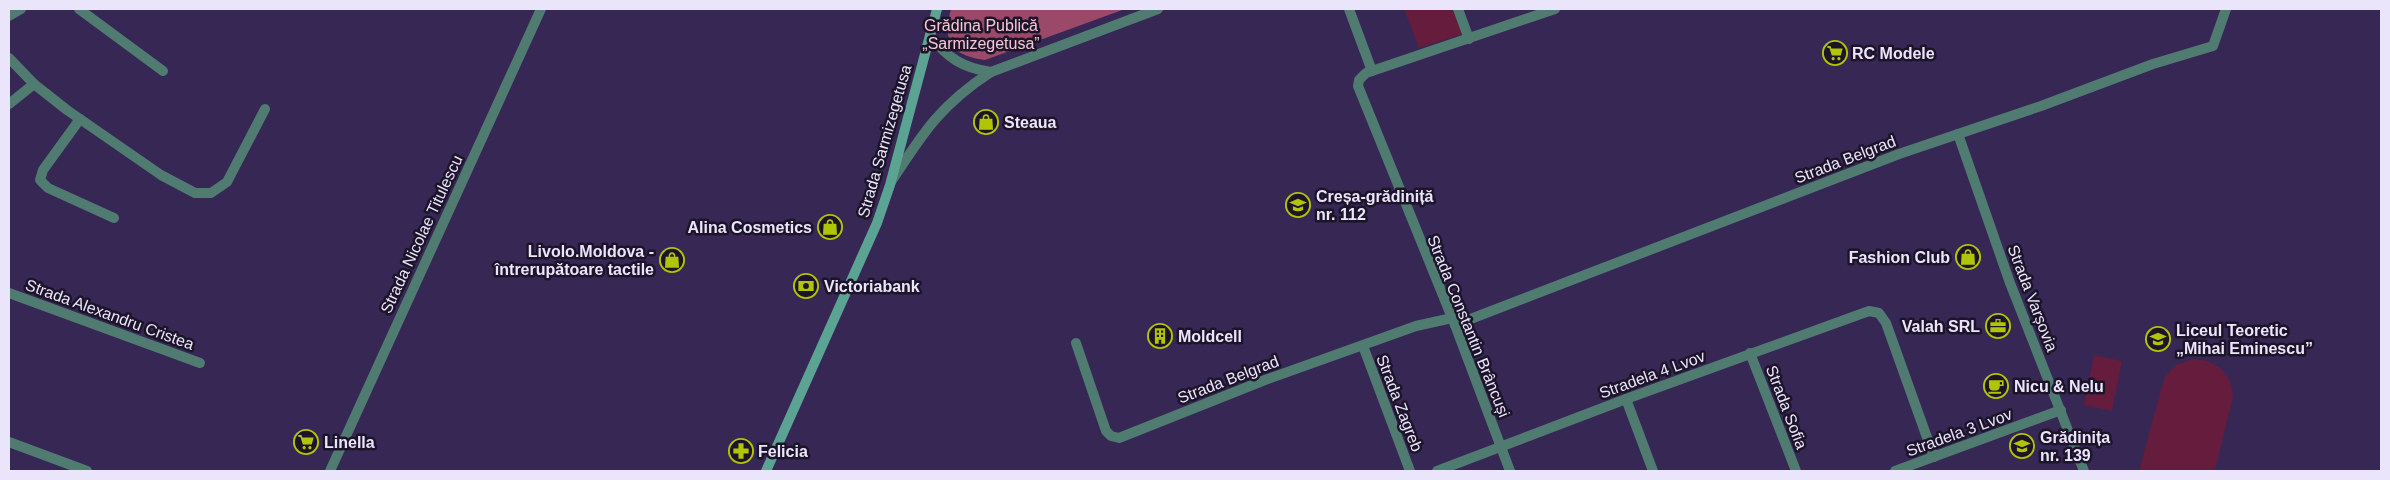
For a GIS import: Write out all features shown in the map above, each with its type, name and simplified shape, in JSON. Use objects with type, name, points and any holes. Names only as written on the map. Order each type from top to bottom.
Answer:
[{"type":"main road","name":"Strada Sarmizegetusa","points":[[766,471],[877,223],[890,185],[937,9]]},
{"type":"street","points":[[9,16],[21,9]]},
{"type":"street","points":[[78,9],[163,71]]},
{"type":"street","name":"Strada Nicolae Titulescu","points":[[330,471],[541,9]]},
{"type":"street","points":[[890,185],[924,133],[944,107],[992,72],[1158,9]]},
{"type":"street","points":[[1349,9],[1372,71],[1555,9]]},
{"type":"street","points":[[1458,9],[1470,39]]},
{"type":"street","name":"Strada Belgrad","points":[[1076,343],[1106,431],[1115,438],[1265,380],[1416,326],[1453,322],[1899,154],[2153,64],[2213,46],[2226,9]]},
{"type":"street","points":[[930,35],[941,50],[956,62],[973,70],[992,72]]},
{"type":"street","points":[[9,58],[34,84],[80,119],[161,175],[180,186],[204,194],[218,190],[227,182],[265,108]]},
{"type":"street","name":"Strada Constantin Brâncuși","points":[[1372,71],[1366,73],[1359,80],[1359,92],[1453,322],[1510,471]]},
{"type":"street","points":[[9,104],[34,84]]},
{"type":"street","points":[[80,119],[43,170],[40,180],[48,188],[114,218]]},
{"type":"street","name":"Strada Varșovia","points":[[1958,134],[2010,283],[2084,471]]},
{"type":"street","name":"Strada Alexandru Cristea","points":[[9,293],[200,363]]},
{"type":"street","name":"Stradela 4 Lvov","points":[[1438,471],[1502,448],[1626,398],[1869,311],[1880,313],[1886,324],[1934,457]]},
{"type":"street","name":"Strada Zagreb","points":[[1363,346],[1410,471]]},
{"type":"street","name":"Strada Sofia","points":[[1750,353],[1796,471]]},
{"type":"street","points":[[1626,398],[1653,471]]},
{"type":"street","name":"Stradela 3 Lvov","points":[[1895,471],[2061,410]]},
{"type":"street","points":[[9,442],[88,471]]},
{"type":"shaded area","points":[[1404,9],[1453,9],[1462,34],[1419,48]]},
{"type":"shaded area","points":[[2094,355],[2122,361],[2112,411],[2084,405]]},
{"type":"shaded area","points":[[2193,359],[2208,362],[2221,369],[2232,388],[2233,396],[2215,471],[2139,471],[2164,378],[2176,365]]},
{"type":"green space","name":"Grădina Publică „Sarmizegetusa”","points":[[951,9],[1125,9],[985,60],[964,55],[952,45],[948,30]]},
{"type":"place","name":"RC Modele","points":[[1835,53]]},
{"type":"place","name":"Steaua","points":[[986,122]]},
{"type":"place","name":"Creșa-grădiniță nr. 112","points":[[1298,205]]},
{"type":"place","name":"Alina Cosmetics","points":[[830,227]]},
{"type":"place","name":"Fashion Club","points":[[1968,257]]},
{"type":"place","name":"Livolo.Moldova - întrerupătoare tactile","points":[[672,260]]},
{"type":"place","name":"Victoriabank","points":[[806,286]]},
{"type":"place","name":"Valah SRL","points":[[1998,326]]},
{"type":"place","name":"Moldcell","points":[[1160,336]]},
{"type":"place","name":"Liceul Teoretic „Mihai Eminescu”","points":[[2158,339]]},
{"type":"place","name":"Nicu & Nelu","points":[[1996,386]]},
{"type":"place","name":"Linella","points":[[306,442]]},
{"type":"place","name":"Grădinița nr. 139","points":[[2022,446]]},
{"type":"place","name":"Felicia","points":[[741,451]]}]
